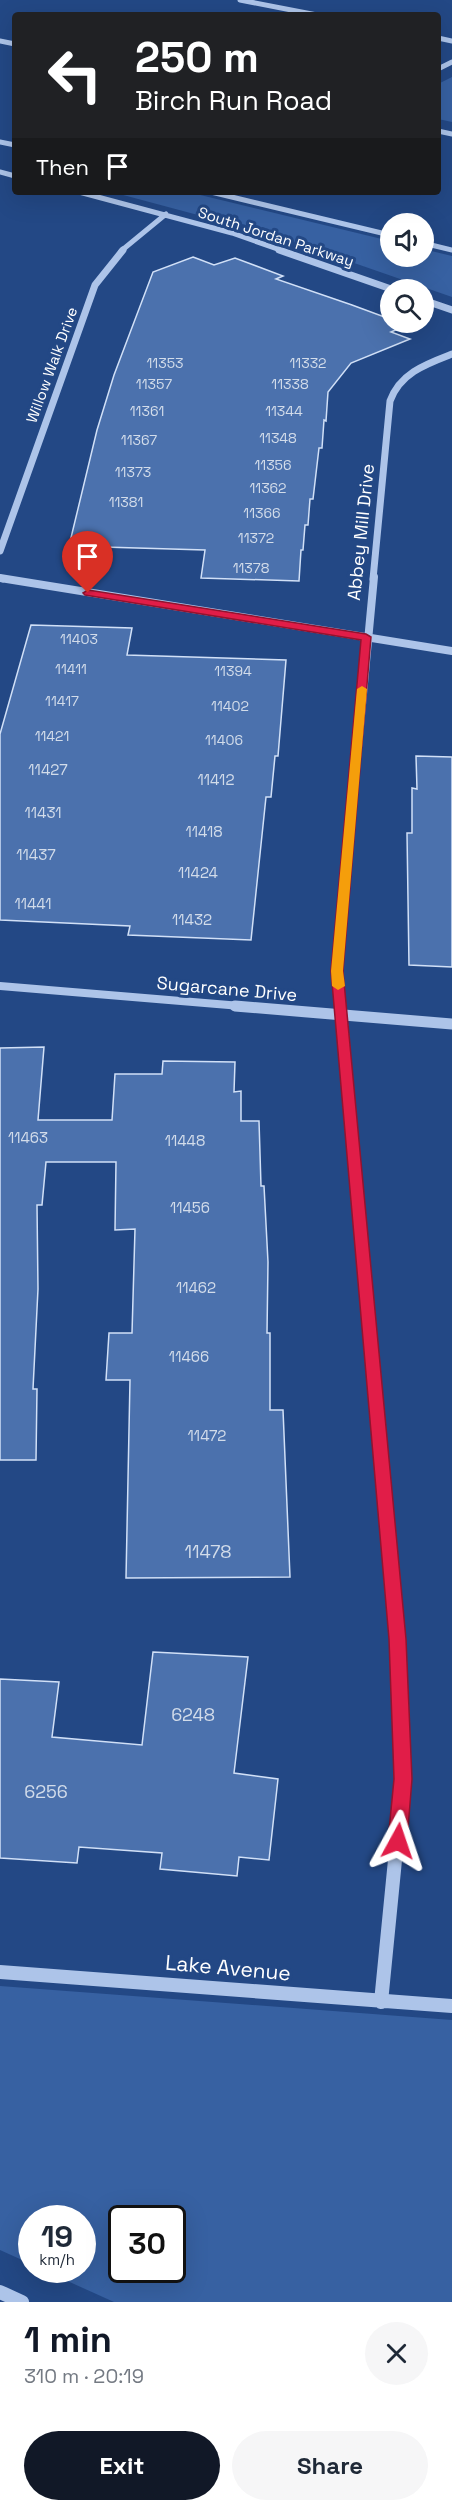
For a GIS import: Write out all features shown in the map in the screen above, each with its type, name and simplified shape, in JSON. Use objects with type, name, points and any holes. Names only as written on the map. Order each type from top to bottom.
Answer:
[{"type":"street","points":[[240,0],[302,12]]},
{"type":"street","name":"South Jordan Parkway","points":[[91,195],[249,238],[380,285]]},
{"type":"street","name":"South Jordan Parkway","points":[[223,195],[380,233]]},
{"type":"street","name":"Willow Walk Drive","points":[[0,550],[95,285],[104,270],[128,243],[166,214]]},
{"type":"street","points":[[434,246],[452,250]]},
{"type":"street","points":[[434,304],[452,310]]},
{"type":"street","name":"Abbey Mill Drive","points":[[381,2002],[403,1779],[402,1707],[337,971],[366,637],[392,392],[397,384],[410,373],[452,354]]},
{"type":"street","points":[[0,578],[452,651]]},
{"type":"street","name":"Sugarcane Drive","points":[[0,986],[452,1024]]},
{"type":"street","name":"Lake Avenue","points":[[0,1972],[452,2006]]},
{"type":"street","points":[[0,2292],[22,2302]]},
{"type":"shaded area","points":[[452,77],[452,122],[441,120],[441,82]]},
{"type":"shaded area","points":[[123,195],[200,195],[380,239],[380,267],[434,267],[434,252],[452,256],[452,297],[434,291],[434,279],[400,279],[239,223],[224,222]]},
{"type":"shaded area","points":[[0,1986],[452,2020],[452,2302],[114,2302],[72,2283],[96,2283],[96,2205],[18,2205],[18,2258],[0,2250]]},
{"type":"building","points":[[193,257],[214,265],[235,258],[283,276],[276,279],[380,315],[380,333],[394,333],[410,339],[351,363],[328,392],[322,448],[319,448],[313,499],[310,499],[308,525],[305,525],[303,550],[301,550],[299,581],[201,578],[205,550],[69,546],[97,430],[114,375],[153,272]]},
{"type":"building","points":[[31,625],[132,628],[127,655],[286,660],[278,756],[275,756],[271,797],[266,797],[251,940],[128,935],[130,926],[0,920],[0,734]]},
{"type":"building","points":[[416,756],[452,757],[452,967],[409,965],[407,833],[412,833],[412,788],[417,789]]},
{"type":"building","points":[[44,1047],[38,1120],[112,1120],[115,1074],[162,1074],[163,1061],[235,1062],[234,1092],[241,1091],[241,1121],[259,1121],[261,1186],[264,1186],[268,1262],[267,1333],[270,1333],[270,1410],[283,1410],[290,1577],[126,1578],[130,1380],[106,1380],[109,1333],[132,1333],[135,1229],[115,1230],[116,1162],[46,1162],[42,1205],[37,1205],[38,1289],[33,1389],[37,1389],[36,1460],[0,1460],[0,1048]]},
{"type":"building","points":[[153,1652],[248,1657],[234,1773],[278,1779],[269,1860],[239,1857],[237,1876],[160,1869],[162,1853],[79,1847],[77,1863],[0,1858],[0,1679],[59,1682],[52,1737],[142,1745]]},
{"type":"slow traffic","points":[[338,986],[337,971],[362,689]]},
{"type":"route","points":[[88,593],[366,637],[337,971],[398,1639],[403,1779],[398,1841]]}]
